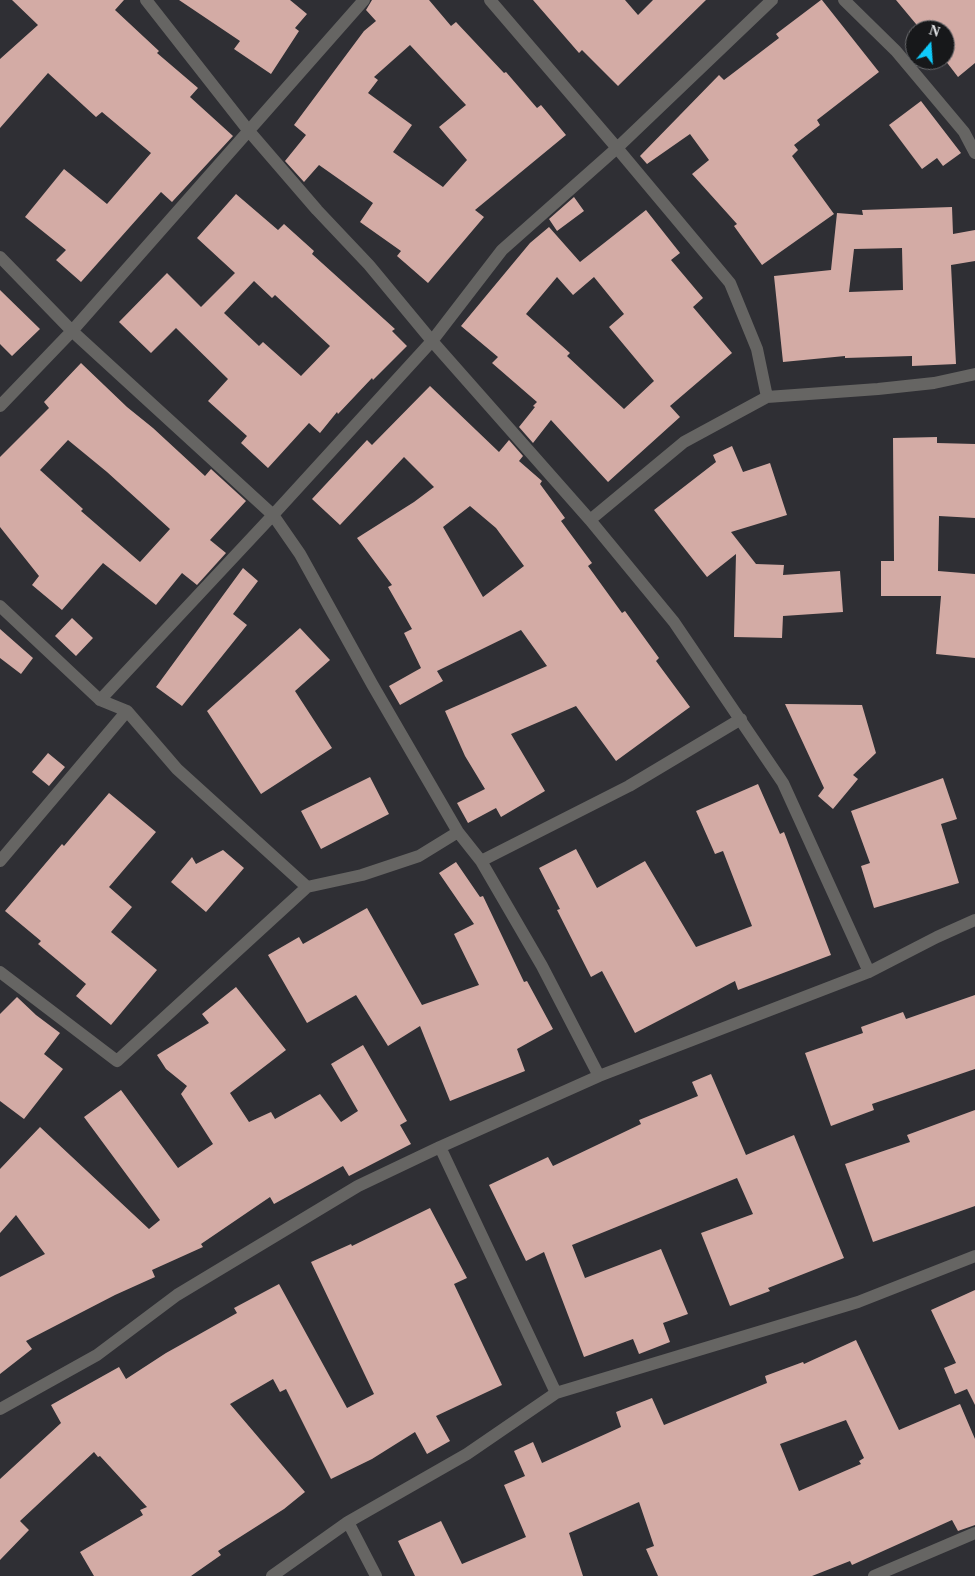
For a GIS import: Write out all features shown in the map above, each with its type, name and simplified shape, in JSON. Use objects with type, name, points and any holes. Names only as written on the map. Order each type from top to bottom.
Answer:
[{"type":"street","points":[[146,0],[248,130],[317,210],[369,265],[432,341],[590,520],[674,622],[783,783],[869,972]]},
{"type":"street","points":[[0,406],[72,331],[364,0]]},
{"type":"street","points":[[490,0],[730,283],[757,349],[767,397]]},
{"type":"street","points":[[100,700],[432,341],[502,250],[617,148],[772,0]]},
{"type":"street","points":[[844,0],[896,51],[964,132],[975,153]]},
{"type":"street","points":[[0,257],[72,331],[273,515],[300,554],[372,684],[458,832],[481,861],[542,966],[599,1076]]},
{"type":"street","points":[[590,520],[684,442],[767,397],[878,390],[934,383],[975,374]]},
{"type":"street","points":[[0,606],[100,700],[127,711],[177,769],[307,887]]},
{"type":"street","points":[[0,861],[127,711]]},
{"type":"street","points":[[481,861],[629,786],[740,719]]},
{"type":"street","points":[[0,972],[117,1061],[307,887],[362,875],[419,856],[458,832]]},
{"type":"street","points":[[1,1405],[97,1356],[177,1295],[358,1186],[440,1146],[599,1076],[869,972],[975,920]]},
{"type":"street","points":[[440,1146],[556,1393]]},
{"type":"street","points":[[272,1576],[348,1522],[467,1454],[556,1393],[858,1302],[975,1256]]},
{"type":"street","points":[[348,1522],[376,1576]]},
{"type":"street","points":[[874,1576],[975,1533]]},
{"type":"building","points":[[12,0],[124,0],[115,10],[159,51],[157,53],[198,88],[190,97],[233,136],[172,202],[161,192],[81,282],[56,260],[66,250],[25,217],[64,169],[107,204],[151,153],[102,112],[96,117],[48,73],[0,128],[0,59],[38,25]]},
{"type":"building","points":[[179,0],[290,0],[307,14],[295,28],[299,31],[271,74],[234,49],[240,41]]},
{"type":"building","points":[[372,0],[429,0],[451,26],[456,22],[504,73],[506,72],[537,108],[541,105],[566,135],[475,210],[484,217],[428,283],[397,256],[401,251],[360,222],[373,203],[319,165],[304,182],[285,161],[306,135],[294,125],[364,31],[376,21],[366,10]],"holes":[[[410,45],[466,105],[439,127],[467,160],[443,187],[393,152],[412,125],[368,93],[378,80],[374,77]]]},
{"type":"building","points":[[533,0],[625,0],[638,15],[653,0],[706,0],[618,86],[582,50],[579,53]]},
{"type":"building","points":[[821,0],[879,72],[817,120],[820,125],[794,145],[798,150],[792,156],[834,214],[762,265],[734,226],[737,224],[692,174],[709,160],[690,134],[647,164],[640,156],[719,75],[724,80],[779,38],[776,34]]},
{"type":"building","points":[[896,0],[975,0],[975,63],[958,77],[953,70],[955,70],[955,20],[913,20]]},
{"type":"building","points":[[921,101],[961,153],[943,166],[937,158],[922,169],[889,125]]},
{"type":"building","points":[[236,194],[278,230],[284,224],[314,251],[312,254],[395,329],[392,331],[407,346],[373,380],[372,378],[338,414],[337,412],[320,433],[309,423],[268,468],[241,443],[247,436],[208,401],[228,379],[176,328],[151,353],[119,322],[167,273],[201,307],[235,273],[197,238]],"holes":[[[254,281],[272,298],[275,295],[330,346],[301,376],[263,342],[259,346],[224,313]]]},
{"type":"building","points":[[574,197],[584,211],[557,231],[549,219]]},
{"type":"building","points":[[952,207],[953,234],[975,230],[975,261],[951,265],[956,364],[912,366],[912,356],[845,358],[845,356],[783,362],[774,276],[831,270],[837,213],[863,215],[862,210]],"holes":[[[902,248],[903,290],[849,292],[854,249]]]},
{"type":"building","points":[[646,210],[680,253],[671,260],[703,298],[693,307],[732,353],[670,406],[680,417],[608,482],[551,420],[533,443],[519,427],[537,402],[492,363],[498,357],[461,326],[530,243],[549,227],[580,262]],"holes":[[[557,277],[573,295],[594,277],[624,314],[609,327],[654,381],[624,409],[567,356],[570,353],[526,314]]]},
{"type":"building","points":[[0,290],[40,329],[12,356],[0,344]]},
{"type":"building","points":[[81,363],[127,407],[205,476],[211,469],[246,501],[210,540],[226,553],[197,585],[182,573],[156,605],[103,563],[62,610],[32,585],[39,576],[0,527],[0,457],[49,408],[44,402]],"holes":[[[68,440],[107,472],[170,529],[140,562],[81,511],[83,509],[40,470]]]},
{"type":"building","points":[[430,386],[499,452],[509,440],[523,456],[519,461],[542,481],[540,484],[565,518],[561,521],[592,563],[588,566],[622,613],[625,611],[659,658],[656,661],[690,707],[616,761],[576,706],[511,734],[545,791],[501,817],[496,808],[468,823],[457,803],[485,789],[465,756],[445,711],[547,666],[521,630],[437,671],[443,681],[400,705],[389,686],[421,668],[404,633],[412,629],[388,587],[392,585],[357,538],[434,487],[404,457],[340,525],[312,499],[367,440],[372,445]],"holes":[[[470,506],[496,528],[524,566],[483,597],[443,527]]]},
{"type":"building","points":[[937,437],[937,443],[975,444],[975,518],[939,516],[938,571],[975,574],[975,658],[936,654],[941,596],[881,596],[881,561],[894,561],[893,438]]},
{"type":"building","points":[[732,446],[743,472],[770,463],[787,515],[731,532],[756,564],[784,565],[783,575],[840,571],[843,612],[783,616],[782,638],[734,637],[736,554],[707,577],[654,510],[716,462],[713,455]]},
{"type":"building","points":[[243,568],[258,581],[233,614],[247,625],[182,706],[156,687]]},
{"type":"building","points":[[72,618],[93,638],[76,656],[55,636]]},
{"type":"building","points":[[300,628],[330,660],[295,691],[332,748],[261,794],[207,711]]},
{"type":"building","points":[[0,629],[33,658],[21,674],[0,658]]},
{"type":"building","points":[[785,704],[862,705],[876,753],[853,775],[858,779],[833,809],[818,796],[824,788]]},
{"type":"building","points":[[48,753],[65,767],[49,786],[32,772]]},
{"type":"building","points":[[370,777],[389,814],[321,849],[301,811]]},
{"type":"building","points":[[943,778],[957,819],[941,824],[959,883],[874,908],[861,866],[870,863],[851,811]]},
{"type":"building","points":[[758,784],[780,834],[784,832],[831,955],[738,990],[735,981],[635,1033],[602,971],[591,977],[557,910],[560,909],[539,868],[576,849],[597,888],[645,861],[696,947],[752,926],[723,851],[715,854],[696,811]]},
{"type":"building","points":[[109,793],[156,832],[109,887],[132,907],[111,932],[157,970],[111,1025],[76,996],[86,984],[38,944],[41,941],[5,911],[62,844],[64,846]]},
{"type":"building","points":[[223,850],[244,868],[206,912],[171,882],[192,857],[196,864]]},
{"type":"building","points":[[456,862],[480,897],[483,896],[524,982],[527,981],[553,1029],[517,1049],[525,1071],[450,1101],[420,1026],[388,1046],[356,995],[307,1023],[268,955],[299,937],[303,944],[367,908],[422,1005],[479,985],[454,934],[474,924],[439,873]]},
{"type":"building","points":[[236,987],[286,1050],[230,1093],[249,1122],[271,1112],[275,1119],[320,1094],[341,1122],[358,1111],[331,1064],[363,1045],[407,1121],[400,1125],[411,1144],[349,1176],[343,1166],[274,1204],[270,1197],[201,1244],[203,1247],[152,1270],[155,1277],[115,1295],[26,1341],[32,1349],[0,1374],[0,1277],[45,1254],[16,1215],[0,1233],[0,1169],[40,1127],[149,1229],[160,1220],[84,1117],[121,1090],[178,1168],[213,1144],[181,1094],[187,1086],[166,1069],[157,1055],[209,1023],[202,1014]]},
{"type":"building","points":[[975,995],[975,1069],[872,1104],[874,1110],[831,1126],[805,1053],[863,1033],[861,1027],[903,1012],[906,1019]]},
{"type":"building","points":[[17,997],[36,1015],[60,1033],[44,1054],[63,1069],[24,1119],[0,1101],[0,1014]]},
{"type":"building","points":[[711,1074],[746,1155],[794,1135],[844,1258],[768,1288],[770,1291],[730,1306],[701,1233],[753,1214],[737,1178],[572,1245],[585,1278],[661,1249],[688,1314],[663,1323],[670,1342],[639,1354],[633,1339],[584,1357],[544,1252],[526,1261],[489,1185],[548,1157],[553,1166],[641,1124],[639,1120],[698,1096],[692,1082]]},
{"type":"building","points":[[975,1110],[975,1206],[873,1242],[845,1164],[910,1142],[907,1135]]},
{"type":"building","points":[[430,1208],[467,1278],[454,1284],[502,1385],[436,1416],[450,1441],[427,1454],[415,1432],[372,1459],[331,1479],[286,1389],[280,1392],[273,1379],[230,1404],[305,1492],[284,1509],[218,1551],[221,1555],[191,1576],[94,1576],[80,1552],[143,1515],[140,1510],[147,1507],[100,1456],[98,1457],[94,1452],[20,1521],[29,1530],[0,1560],[0,1479],[61,1423],[51,1405],[119,1367],[126,1379],[166,1353],[237,1313],[234,1308],[279,1284],[347,1408],[374,1394],[311,1262],[351,1244],[352,1246]]},
{"type":"building","points":[[975,1290],[975,1405],[967,1389],[955,1394],[944,1368],[956,1363],[931,1310]]},
{"type":"building","points":[[856,1340],[899,1430],[960,1404],[975,1439],[975,1525],[958,1531],[952,1520],[852,1565],[850,1561],[812,1576],[658,1576],[646,1549],[654,1546],[639,1502],[569,1533],[583,1576],[415,1576],[398,1541],[441,1521],[462,1564],[526,1537],[504,1485],[525,1476],[514,1451],[533,1442],[542,1463],[621,1427],[616,1412],[652,1398],[664,1425],[767,1383],[765,1376],[803,1362],[804,1364]],"holes":[[[846,1420],[864,1458],[859,1461],[861,1464],[799,1491],[780,1444]]]}]
